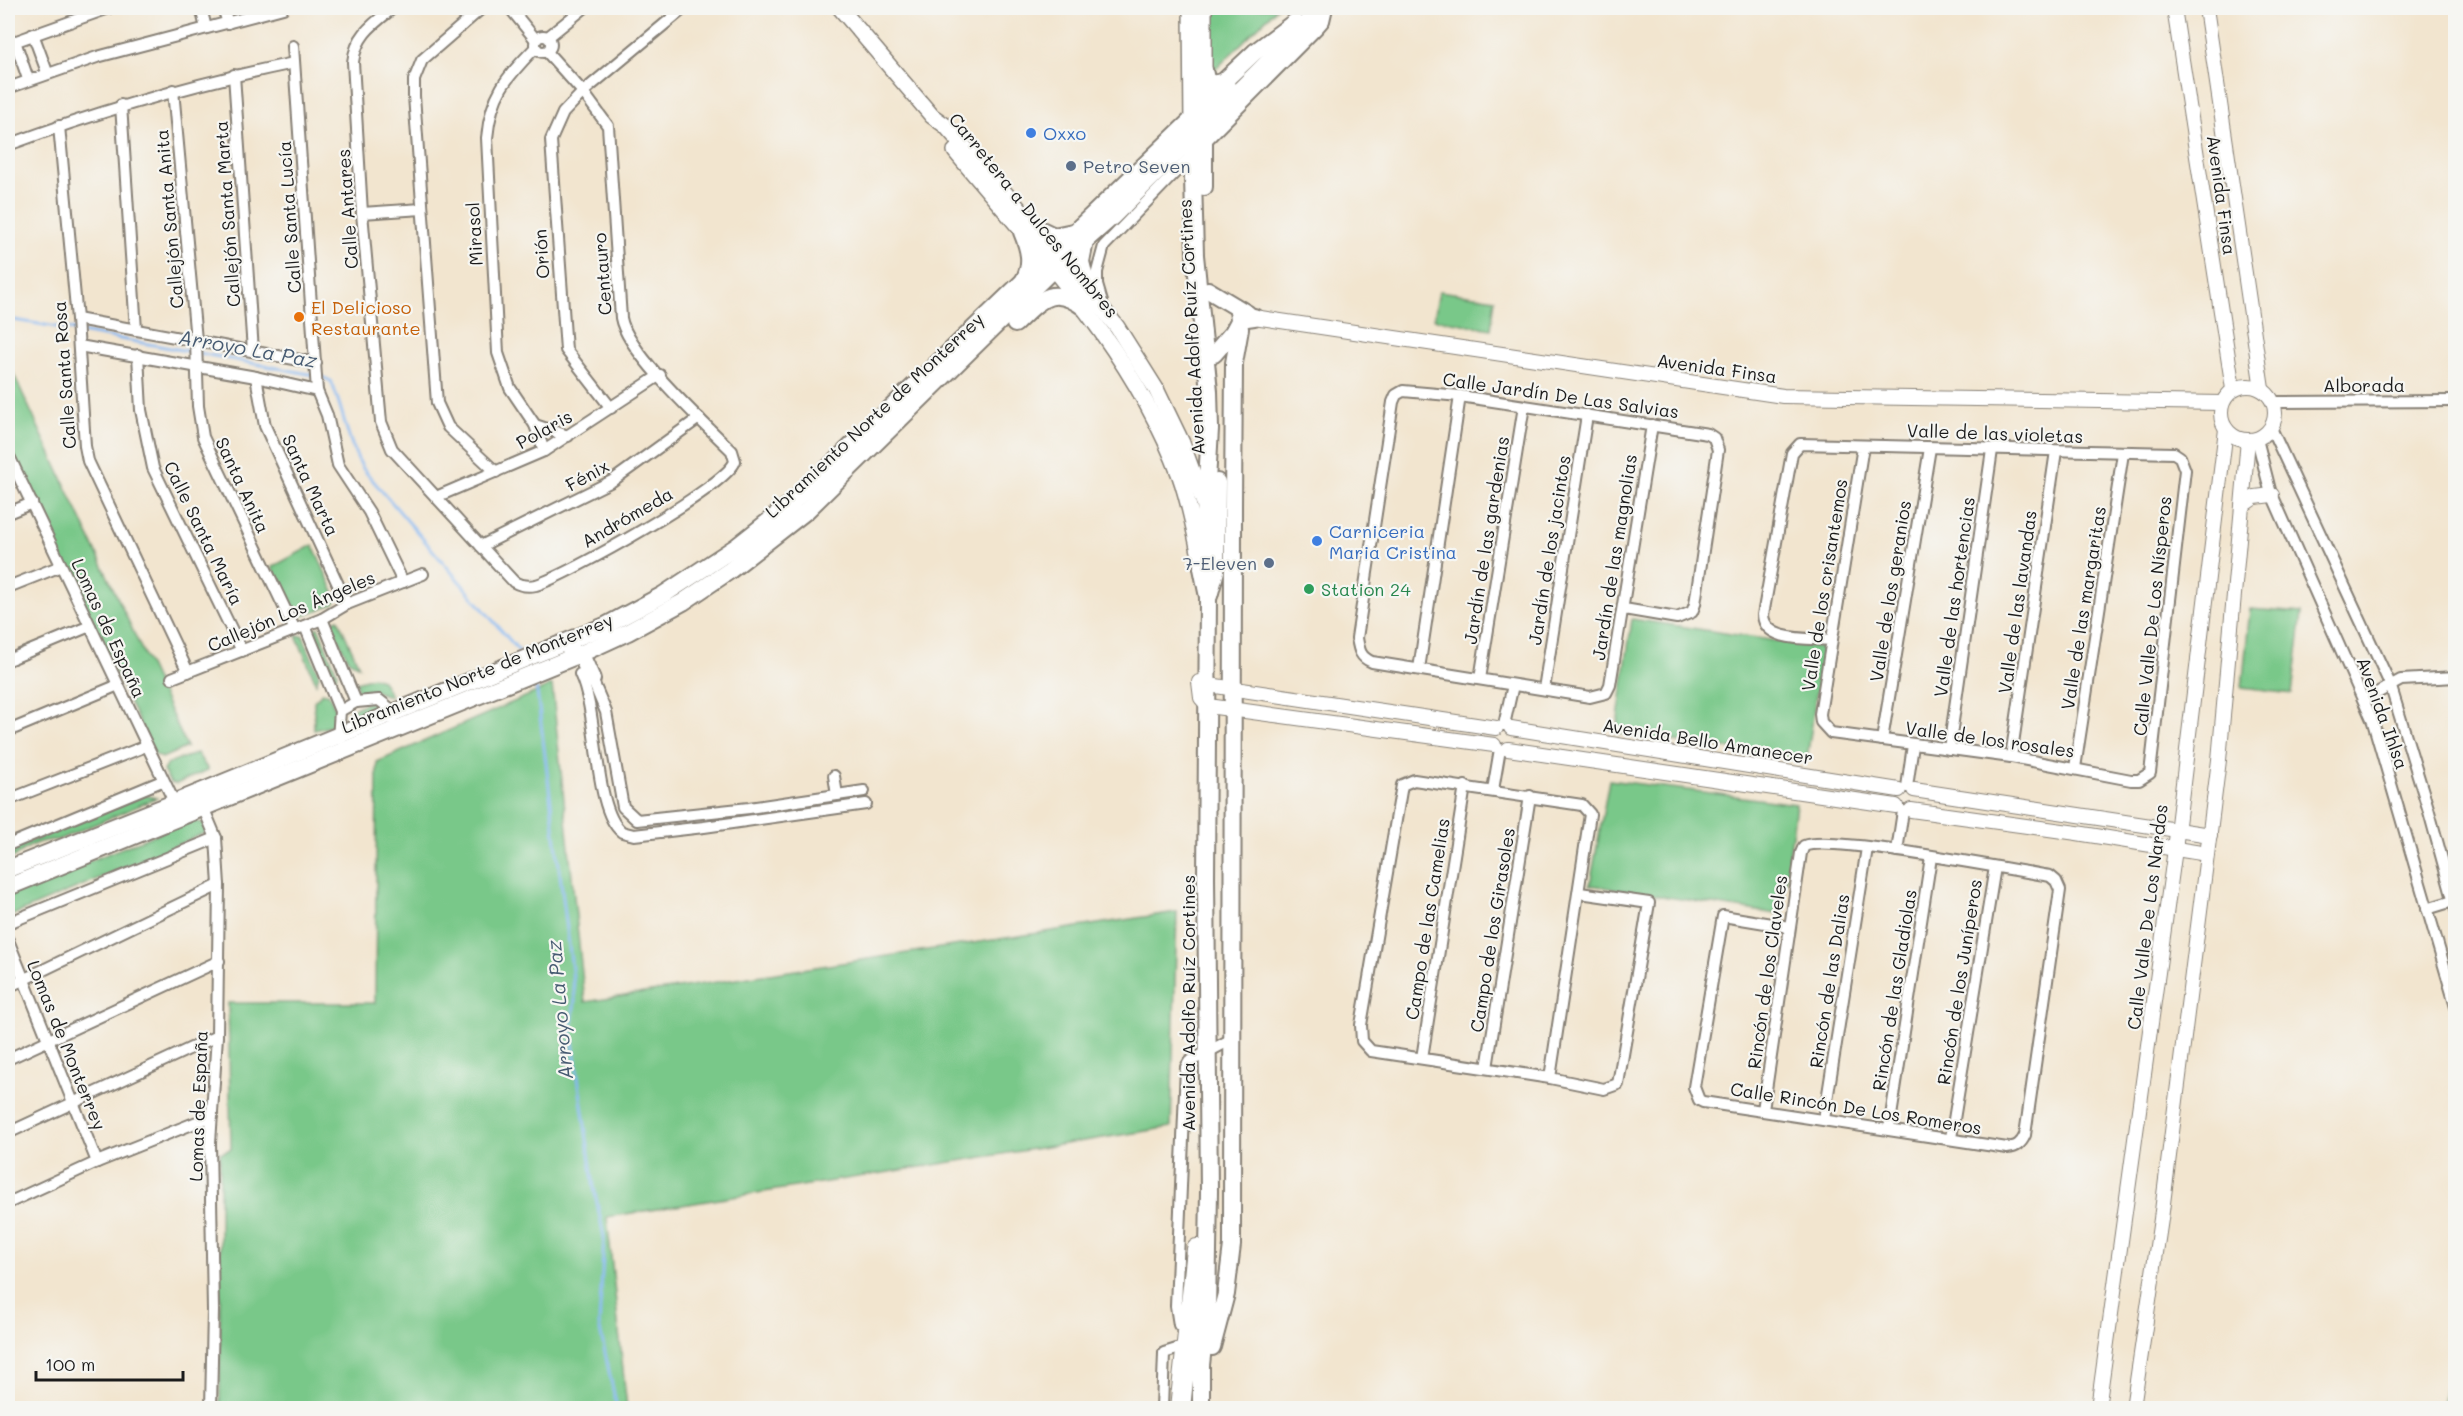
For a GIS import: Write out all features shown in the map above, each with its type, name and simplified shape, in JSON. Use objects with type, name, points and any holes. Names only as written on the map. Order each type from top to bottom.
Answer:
[{"type":"highway","points":[[1180,1408],[1197,1250]]},
{"type":"main road","name":"Carretera a Dulces Nombres","points":[[840,8],[932,116],[946,126],[1083,298],[1139,388],[1161,432],[1180,477],[1202,568]]},
{"type":"main road","points":[[1191,8],[1198,131]]},
{"type":"main road","points":[[1198,131],[1204,108],[1204,8]]},
{"type":"main road","points":[[1204,108],[1311,8]]},
{"type":"main road","name":"Libramiento Norte de Monterrey","points":[[8,887],[178,810],[203,807],[553,665],[579,665],[604,643],[658,616],[729,571],[806,512],[909,413],[1054,259],[1198,131],[1322,8]]},
{"type":"main road","points":[[1204,70],[1206,79],[1211,84],[1224,82],[1255,52],[1296,22]]},
{"type":"main road","name":"Avenida Adolfo Ruíz Cortines","points":[[1198,131],[1192,155],[1194,255],[1209,391],[1210,429],[1202,568],[1208,597]]},
{"type":"main road","name":"Avenida Adolfo Ruíz Cortines","points":[[1198,131],[1204,248],[1214,354],[1217,474],[1216,571],[1208,597],[1202,693],[1206,878],[1204,1056],[1207,1311],[1201,1365],[1201,1408]]},
{"type":"main road","points":[[1027,287],[1030,259],[1027,228],[1054,236],[1081,236],[1083,298]]},
{"type":"main road","points":[[8,869],[178,810],[336,735],[529,658],[625,615],[663,595],[736,547],[793,502],[1027,287],[1049,284],[1061,286],[1083,298]]},
{"type":"main road","points":[[1208,290],[1244,315]]},
{"type":"main road","points":[[909,413],[970,368],[1042,298],[1060,295],[1083,298]]},
{"type":"main road","name":"Carretera a Dulces Nombres","points":[[1083,298],[1106,311],[1156,389],[1182,443],[1217,543]]},
{"type":"main road","points":[[1214,354],[1244,315]]},
{"type":"main road","points":[[1207,1408],[1213,1344],[1229,1270],[1233,1135],[1231,904],[1234,708],[1234,363],[1244,315]]},
{"type":"main road","points":[[1217,474],[1233,506]]},
{"type":"main road","points":[[1192,1408],[1197,1250],[1196,1089],[1200,1064],[1204,1056],[1202,568]]},
{"type":"main road","points":[[579,665],[579,645],[618,627],[625,615]]},
{"type":"main road","points":[[579,665],[593,657],[604,643]]},
{"type":"main road","points":[[529,658],[539,660],[566,651],[579,665]]},
{"type":"main road","points":[[1206,878],[1231,904]]},
{"type":"main road","points":[[1204,1056],[1216,1053],[1227,1064],[1233,1135]]},
{"type":"street","points":[[28,79],[11,42],[84,11],[109,8]]},
{"type":"street","points":[[201,8],[206,28]]},
{"type":"street","points":[[223,8],[228,23]]},
{"type":"street","points":[[8,88],[47,72],[283,8]]},
{"type":"street","name":"Calle Antares","points":[[393,8],[363,33],[354,51],[362,213],[379,406],[385,437],[392,449],[520,586]]},
{"type":"street","points":[[482,8],[426,54],[417,69],[414,96],[437,403],[448,427],[496,472]]},
{"type":"street","points":[[510,8],[542,53],[547,52],[551,45],[548,38]]},
{"type":"street","points":[[548,38],[584,8]]},
{"type":"street","name":"Orión","points":[[611,408],[570,358],[564,341],[551,140],[563,113],[583,92],[684,8]]},
{"type":"street","points":[[1198,131],[1318,28],[1324,21],[1327,8]]},
{"type":"street","name":"Avenida Finsa","points":[[2174,8],[2233,389]]},
{"type":"street","name":"Avenida Finsa","points":[[2206,8],[2262,389]]},
{"type":"street","points":[[33,34],[47,72]]},
{"type":"street","points":[[536,44],[544,36],[548,38]]},
{"type":"street","name":"Mirasol","points":[[536,44],[506,78],[495,96],[489,117],[487,138],[498,353],[510,388],[536,425],[544,451]]},
{"type":"street","name":"Calle Santa Lucía","points":[[293,46],[317,389],[327,415],[338,465],[369,512],[402,582]]},
{"type":"street","name":"Centauro","points":[[547,52],[606,121],[609,132],[622,327],[629,339],[660,375],[735,456]]},
{"type":"street","points":[[8,145],[121,105],[173,90],[294,63]]},
{"type":"street","name":"Callejón Santa Marta","points":[[234,75],[253,351]]},
{"type":"street","name":"Callejón Santa Anita","points":[[173,90],[196,343]]},
{"type":"street","points":[[121,105],[136,330]]},
{"type":"street","name":"Calle Santa Rosa","points":[[59,126],[88,461],[188,672]]},
{"type":"street","points":[[1106,311],[1096,285],[1104,246],[1192,155]]},
{"type":"street","points":[[362,213],[422,209]]},
{"type":"street","name":"Avenida Finsa","points":[[1244,315],[1782,396],[2222,404]]},
{"type":"street","points":[[77,323],[136,330],[316,365]]},
{"type":"street","points":[[79,343],[317,389]]},
{"type":"street","name":"Santa Anita","points":[[196,343],[198,406],[206,447],[332,686],[340,711]]},
{"type":"street","name":"Calle Santa María","points":[[138,355],[141,410],[153,468],[242,651]]},
{"type":"street","name":"Polaris","points":[[436,497],[544,451],[660,375]]},
{"type":"street","name":"Santa Marta","points":[[256,377],[266,426],[347,604]]},
{"type":"street","points":[[2133,1408],[2162,1208],[2210,835],[2242,506],[2253,440],[2271,428],[2276,411],[2273,402],[2262,389],[2243,385],[2233,389],[2222,404],[2224,425],[2232,435],[2253,440]]},
{"type":"street","name":"Calle Jardín De Las Salvias","points":[[1419,669],[1372,662],[1364,658],[1359,650],[1359,626],[1393,402],[1396,395],[1403,391],[1460,396],[1587,415],[1708,434],[1714,438],[1718,450],[1692,612],[1677,618],[1624,609]]},
{"type":"street","points":[[1460,396],[1419,669],[1544,689]]},
{"type":"street","name":"Alborada","points":[[2273,402],[2456,401]]},
{"type":"street","name":"Avenida Finsa","points":[[2179,404],[2224,425]]},
{"type":"street","name":"Jardín de las gardenias","points":[[1480,679],[1524,406]]},
{"type":"street","name":"Jardín de los jacintos","points":[[1544,689],[1587,415]]},
{"type":"street","name":"Fénix","points":[[481,546],[612,481],[699,418]]},
{"type":"street","points":[[536,425],[568,436]]},
{"type":"street","name":"Jardín de las magnolias","points":[[1544,689],[1590,697],[1606,693],[1610,685],[1652,425]]},
{"type":"street","name":"Calle Valle De Los Nardos","points":[[2098,1408],[2178,830],[2224,425]]},
{"type":"street","name":"Avenida Ihlsa","points":[[2271,428],[2390,684],[2424,792],[2454,906]]},
{"type":"street","name":"Avenida Ihlsa","points":[[2253,440],[2272,495],[2364,700],[2456,1007]]},
{"type":"street","name":"Valle de las violetas","points":[[1832,640],[1773,634],[1764,624],[1763,615],[1792,453],[1800,444],[2056,452],[2174,453],[2184,463]]},
{"type":"street","name":"Valle de los crisantemos","points":[[1825,729],[1820,714],[1863,446]]},
{"type":"street","name":"Valle de los geranios","points":[[1882,740],[1930,448]]},
{"type":"street","name":"Valle de las hortencias","points":[[1949,749],[1992,450]]},
{"type":"street","name":"Valle de las lavandas","points":[[2012,757],[2056,452]]},
{"type":"street","name":"Valle de las margaritas","points":[[2075,768],[2123,453]]},
{"type":"street","name":"Lomas de España","points":[[8,454],[162,781],[178,810]]},
{"type":"street","name":"Andrómeda","points":[[520,586],[535,585],[598,555],[681,506],[730,471],[735,456]]},
{"type":"street","name":"Calle Valle De Los Nísperos","points":[[2150,773],[2184,463]]},
{"type":"street","points":[[2242,506],[2255,497],[2272,495]]},
{"type":"street","points":[[8,513],[32,503]]},
{"type":"street","points":[[8,588],[61,566]]},
{"type":"street","name":"Callejón Los Ángeles","points":[[172,678],[322,619],[347,604],[423,574]]},
{"type":"street","points":[[322,619],[356,702]]},
{"type":"street","points":[[8,660],[90,626]]},
{"type":"street","points":[[579,665],[606,712],[621,801],[627,813],[637,820],[749,808],[864,791]]},
{"type":"street","points":[[579,665],[590,697],[607,812],[622,832],[634,835],[713,826],[866,804]]},
{"type":"street","points":[[2364,700],[2390,684],[2414,677],[2456,676]]},
{"type":"street","points":[[332,686],[346,680]]},
{"type":"street","points":[[1501,747],[1492,736],[1504,727],[1513,685]]},
{"type":"street","points":[[8,730],[117,686]]},
{"type":"street","name":"Avenida Bello Amanecer","points":[[1202,693],[1234,689],[1364,710],[1504,727],[2210,835]]},
{"type":"street","name":"Avenida Bello Amanecer","points":[[1202,693],[1234,708],[1903,809],[2077,832],[2207,854]]},
{"type":"street","points":[[354,746],[345,745],[336,735],[340,711],[356,702],[379,700],[388,705],[393,712],[390,731]]},
{"type":"street","points":[[1332,723],[1334,705]]},
{"type":"street","points":[[1360,727],[1364,710]]},
{"type":"street","points":[[1493,790],[1501,747],[1516,737],[1504,727]]},
{"type":"street","name":"Valle de los rosales","points":[[1825,729],[1831,734],[2012,757],[2130,780],[2139,780],[2150,773]]},
{"type":"street","points":[[1897,851],[1903,809],[1894,797],[1906,789],[1914,745]]},
{"type":"street","points":[[8,800],[146,746]]},
{"type":"street","points":[[1694,776],[1693,765],[1697,757]]},
{"type":"street","points":[[1717,780],[1722,770],[1720,761]]},
{"type":"street","points":[[834,776],[837,795]]},
{"type":"street","points":[[1550,1078],[1591,822],[1587,808],[1582,805],[1493,790],[1414,780],[1406,781],[1401,789],[1361,1025],[1362,1041],[1371,1051],[1550,1078],[1604,1089],[1618,1084],[1649,903],[1580,892]]},
{"type":"street","points":[[8,845],[162,781]]},
{"type":"street","name":"Campo de las Camelias","points":[[1422,1058],[1465,786]]},
{"type":"street","points":[[1903,809],[1918,798],[1906,789]]},
{"type":"street","name":"Campo de los Girasoles","points":[[1487,1068],[1530,796]]},
{"type":"street","name":"Lomas de España","points":[[203,807],[216,838],[219,885],[217,1036],[210,1143],[211,1408]]},
{"type":"street","points":[[2077,832],[2079,814]]},
{"type":"street","points":[[2102,836],[2104,818]]},
{"type":"street","points":[[8,923],[216,838]]},
{"type":"street","name":"Rincón de los Claveles","points":[[1763,1110],[1801,853],[1804,846],[1810,842],[1867,848]]},
{"type":"street","points":[[1867,848],[1995,867]]},
{"type":"street","name":"Rincón de las Dalias","points":[[1824,1119],[1867,848]]},
{"type":"street","name":"Rincón de las Gladiolas","points":[[1889,1129],[1931,857]]},
{"type":"street","name":"Calle Rincón De Los Romeros","points":[[1789,927],[1723,916],[1694,1087],[1695,1095],[1703,1102],[2016,1147],[2022,1143],[2025,1135],[2060,890],[2056,881],[2050,876],[1995,867]]},
{"type":"street","name":"Rincón de los Juníperos","points":[[1951,1138],[1995,867]]},
{"type":"street","points":[[8,987],[219,885]]},
{"type":"street","points":[[2427,909],[2454,906]]},
{"type":"street","name":"Lomas de Monterrey","points":[[8,940],[72,1103],[98,1162]]},
{"type":"street","points":[[8,1059],[219,961]]},
{"type":"street","points":[[8,1133],[217,1036]]},
{"type":"street","points":[[1162,1408],[1164,1353],[1183,1347],[1185,1341],[1185,1332],[1176,1315],[1186,1067],[1232,1039]]},
{"type":"street","points":[[8,1203],[98,1162],[213,1116]]},
{"type":"green space","points":[[1209,8],[1277,8],[1208,77]]},
{"type":"green space","points":[[1439,291],[1495,299],[1491,329],[1434,319]]},
{"type":"green space","points":[[8,362],[187,747],[162,758],[154,754],[8,446]]},
{"type":"green space","points":[[313,545],[337,599],[334,604],[301,617],[293,611],[272,567]]},
{"type":"green space","points":[[2250,609],[2302,613],[2292,694],[2242,688]]},
{"type":"green space","points":[[338,619],[359,666],[348,660],[333,627],[333,621]]},
{"type":"green space","points":[[1632,619],[1823,648],[1807,759],[1616,733]]},
{"type":"green space","points":[[318,627],[337,673],[336,677],[332,676],[313,630]]},
{"type":"green space","points":[[296,635],[303,636],[319,675],[316,683]]},
{"type":"green space","points":[[373,677],[382,680],[391,697],[373,690],[358,691],[356,682]]},
{"type":"green space","points":[[552,685],[585,1002],[1177,912],[1171,1127],[607,1217],[627,1408],[220,1408],[220,1153],[231,1149],[228,1003],[375,1003],[377,762]]},
{"type":"green space","points":[[322,693],[328,693],[336,710],[332,726],[314,730],[314,701]]},
{"type":"green space","points":[[368,702],[383,706],[344,723],[349,711]]},
{"type":"green space","points":[[197,753],[208,770],[176,784],[170,782],[163,771],[166,766],[173,761]]},
{"type":"green space","points":[[1609,780],[1796,804],[1782,915],[1590,885]]},
{"type":"green space","points":[[145,795],[157,798],[58,840],[36,843],[8,861],[8,850]]},
{"type":"green space","points":[[191,820],[204,824],[207,832],[11,916],[8,894]]},
{"type":"green space","points":[[2455,1329],[2455,1408],[2443,1408]]},
{"type":"waterway","name":"Arroyo La Paz","points":[[8,319],[75,330]]},
{"type":"waterway","name":"Arroyo La Paz","points":[[81,332],[193,352]]},
{"type":"waterway","name":"Arroyo La Paz","points":[[199,353],[314,375]]},
{"type":"waterway","name":"Arroyo La Paz","points":[[320,376],[331,381],[358,460],[364,470],[519,651]]},
{"type":"waterway","name":"Arroyo La Paz","points":[[533,680],[537,692],[572,969],[575,1000],[571,1029],[594,1188],[604,1237],[599,1325],[617,1408]]},
{"type":"place","name":"Oxxo","points":[[1031,133]]},
{"type":"place","name":"Petro Seven","points":[[1071,166]]},
{"type":"place","name":"El Delicioso Restaurante","points":[[299,317]]},
{"type":"place","name":"Carniceria Maria Cristina","points":[[1317,541]]},
{"type":"place","name":"7-Eleven","points":[[1269,563]]},
{"type":"place","name":"Station 24","points":[[1309,589]]}]
